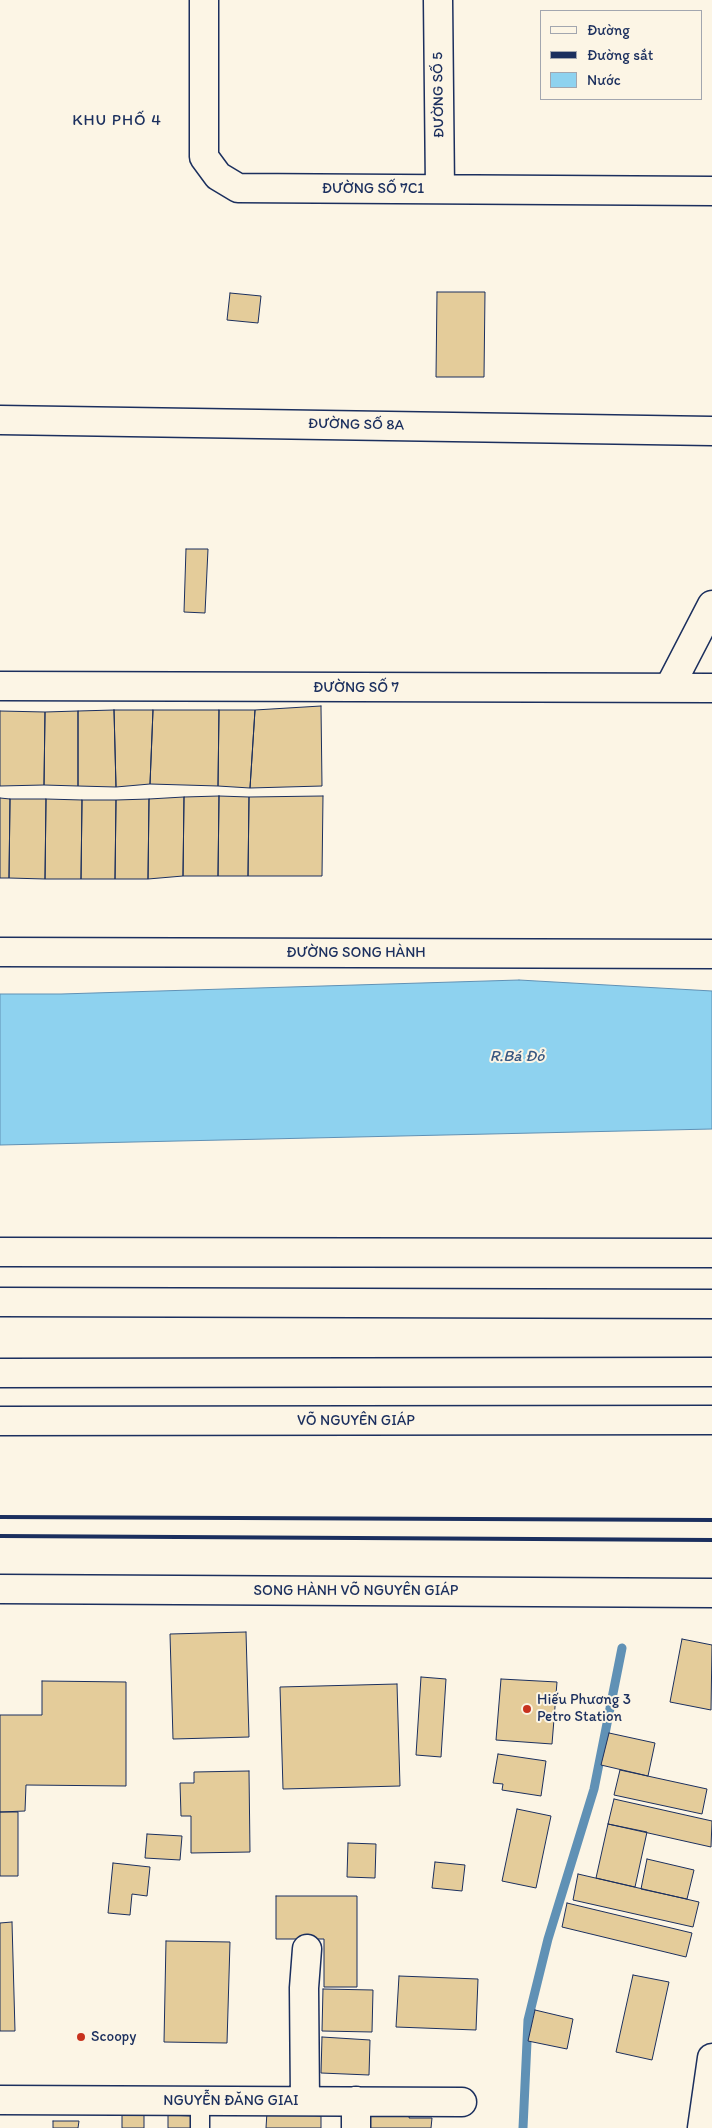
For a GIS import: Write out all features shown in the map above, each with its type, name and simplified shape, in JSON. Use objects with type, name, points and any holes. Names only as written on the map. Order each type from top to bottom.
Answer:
[{"type":"main road","name":"ĐƯỜNG SỐ 7C1","points":[[204,0],[204,157],[218,176],[238,188],[712,191]]},
{"type":"main road","name":"ĐƯỜNG SỐ 5","points":[[438,0],[440,189]]},
{"type":"main road","name":"ĐƯỜNG SỐ 8A","points":[[0,420],[712,431]]},
{"type":"main road","points":[[669,688],[712,605]]},
{"type":"main road","name":"ĐƯỜNG SỐ 7","points":[[0,686],[712,688]]},
{"type":"main road","name":"ĐƯỜNG SONG HÀNH","points":[[0,952],[712,954]]},
{"type":"main road","points":[[0,1252],[712,1253]]},
{"type":"main road","points":[[0,1302],[712,1304]]},
{"type":"main road","points":[[0,1373],[712,1372]]},
{"type":"main road","name":"VÕ NGUYÊN GIÁP","points":[[0,1421],[712,1420]]},
{"type":"main road","name":"SONG HÀNH VÕ NGUYÊN GIÁP","points":[[0,1589],[712,1593]]},
{"type":"main road","points":[[305,2101],[304,1988],[307,1949]]},
{"type":"main road","points":[[702,2128],[712,2058]]},
{"type":"main road","name":"NGUYỄN ĐĂNG GIAI","points":[[0,2100],[462,2102]]},
{"type":"main road","points":[[356,2101],[356,2128]]},
{"type":"lane","points":[[200,2101],[200,2128]]},
{"type":"water","name":"R.Bá Đỏ","points":[[519,980],[712,991],[712,1129],[0,1145],[0,994],[61,994]]},
{"type":"building","points":[[437,292],[485,292],[484,377],[436,377]]},
{"type":"building","points":[[230,293],[261,296],[258,323],[227,320]]},
{"type":"building","points":[[186,549],[208,549],[205,613],[184,612]]},
{"type":"building","points":[[321,706],[322,786],[250,788],[255,710]]},
{"type":"building","points":[[114,710],[153,710],[150,784],[116,787]]},
{"type":"building","points":[[114,710],[116,787],[78,786],[78,711]]},
{"type":"building","points":[[153,710],[219,710],[218,786],[150,784]]},
{"type":"building","points":[[219,710],[255,710],[250,788],[218,786]]},
{"type":"building","points":[[0,711],[45,712],[44,785],[0,786]]},
{"type":"building","points":[[78,711],[78,786],[44,785],[45,712]]},
{"type":"building","points":[[219,796],[218,876],[183,876],[184,797]]},
{"type":"building","points":[[219,796],[249,797],[248,876],[218,876]]},
{"type":"building","points":[[323,796],[322,876],[248,876],[249,797]]},
{"type":"building","points":[[184,797],[183,876],[148,879],[149,799]]},
{"type":"building","points":[[0,798],[10,799],[9,878],[0,878]]},
{"type":"building","points":[[10,799],[46,799],[45,879],[9,878]]},
{"type":"building","points":[[46,799],[82,800],[81,879],[45,879]]},
{"type":"building","points":[[149,799],[148,879],[115,879],[116,800]]},
{"type":"building","points":[[82,800],[116,800],[115,879],[81,879]]},
{"type":"building","points":[[246,1632],[249,1737],[173,1739],[170,1634]]},
{"type":"building","points":[[682,1639],[712,1645],[711,1710],[670,1702]]},
{"type":"building","points":[[421,1677],[446,1679],[441,1757],[416,1755]]},
{"type":"building","name":"Hiếu Phương 3 Petro Station","points":[[501,1679],[557,1682],[552,1744],[496,1740]]},
{"type":"building","points":[[42,1681],[126,1682],[126,1786],[26,1785],[25,1811],[0,1812],[0,1715],[42,1715]]},
{"type":"building","points":[[397,1684],[400,1786],[283,1789],[280,1687]]},
{"type":"building","points":[[609,1733],[655,1743],[648,1776],[601,1765]]},
{"type":"building","points":[[498,1754],[546,1761],[541,1796],[502,1790],[503,1784],[493,1783]]},
{"type":"building","points":[[620,1770],[707,1789],[702,1814],[614,1795]]},
{"type":"building","points":[[249,1771],[250,1852],[191,1853],[191,1816],[181,1816],[180,1783],[194,1783],[194,1772]]},
{"type":"building","points":[[614,1799],[712,1821],[711,1847],[608,1824]]},
{"type":"building","points":[[517,1809],[551,1816],[536,1888],[502,1881]]},
{"type":"building","points":[[0,1812],[18,1812],[18,1876],[0,1876]]},
{"type":"building","points":[[608,1824],[647,1832],[635,1887],[596,1878]]},
{"type":"building","points":[[147,1834],[182,1836],[180,1860],[145,1858]]},
{"type":"building","points":[[348,1843],[376,1844],[375,1878],[347,1877]]},
{"type":"building","points":[[647,1859],[694,1870],[687,1899],[641,1889]]},
{"type":"building","points":[[435,1862],[465,1865],[462,1891],[432,1888]]},
{"type":"building","points":[[113,1863],[150,1867],[147,1896],[132,1894],[130,1915],[108,1913]]},
{"type":"building","points":[[578,1874],[699,1902],[693,1927],[573,1900]]},
{"type":"building","points":[[276,1896],[357,1896],[357,1987],[324,1987],[324,1939],[276,1939]]},
{"type":"building","points":[[567,1903],[692,1933],[686,1957],[562,1927]]},
{"type":"building","points":[[12,1922],[15,2031],[0,2031],[0,1923]]},
{"type":"building","points":[[166,1941],[230,1942],[227,2043],[164,2042]]},
{"type":"building","points":[[633,1975],[669,1982],[652,2060],[616,2052]]},
{"type":"building","points":[[399,1976],[478,1979],[476,2030],[396,2027]]},
{"type":"building","points":[[323,1989],[373,1990],[372,2032],[322,2031]]},
{"type":"building","points":[[535,2010],[573,2019],[567,2049],[528,2041]]},
{"type":"building","points":[[322,2037],[370,2040],[369,2075],[321,2073]]},
{"type":"building","points":[[122,2112],[144,2112],[144,2128],[122,2128]]},
{"type":"building","points":[[267,2112],[321,2116],[321,2128],[266,2128]]},
{"type":"building","points":[[368,2112],[410,2114],[409,2118],[432,2118],[431,2128],[367,2128]]},
{"type":"building","points":[[168,2115],[192,2116],[191,2128],[168,2128]]},
{"type":"building","points":[[53,2121],[79,2121],[78,2128],[53,2128]]},
{"type":"waterway","points":[[523,2128],[528,2020],[548,1939],[594,1789],[622,1648]]},
{"type":"railway","points":[[0,1517],[712,1520]]},
{"type":"railway","points":[[0,1536],[712,1540]]},
{"type":"place","name":"Hiếu Phương 3 Petro Station","points":[[527,1709]]},
{"type":"place","name":"Scoopy","points":[[81,2037]]},
{"type":"district","name":"KHU PHỐ 4","points":[[117,121]]}]
